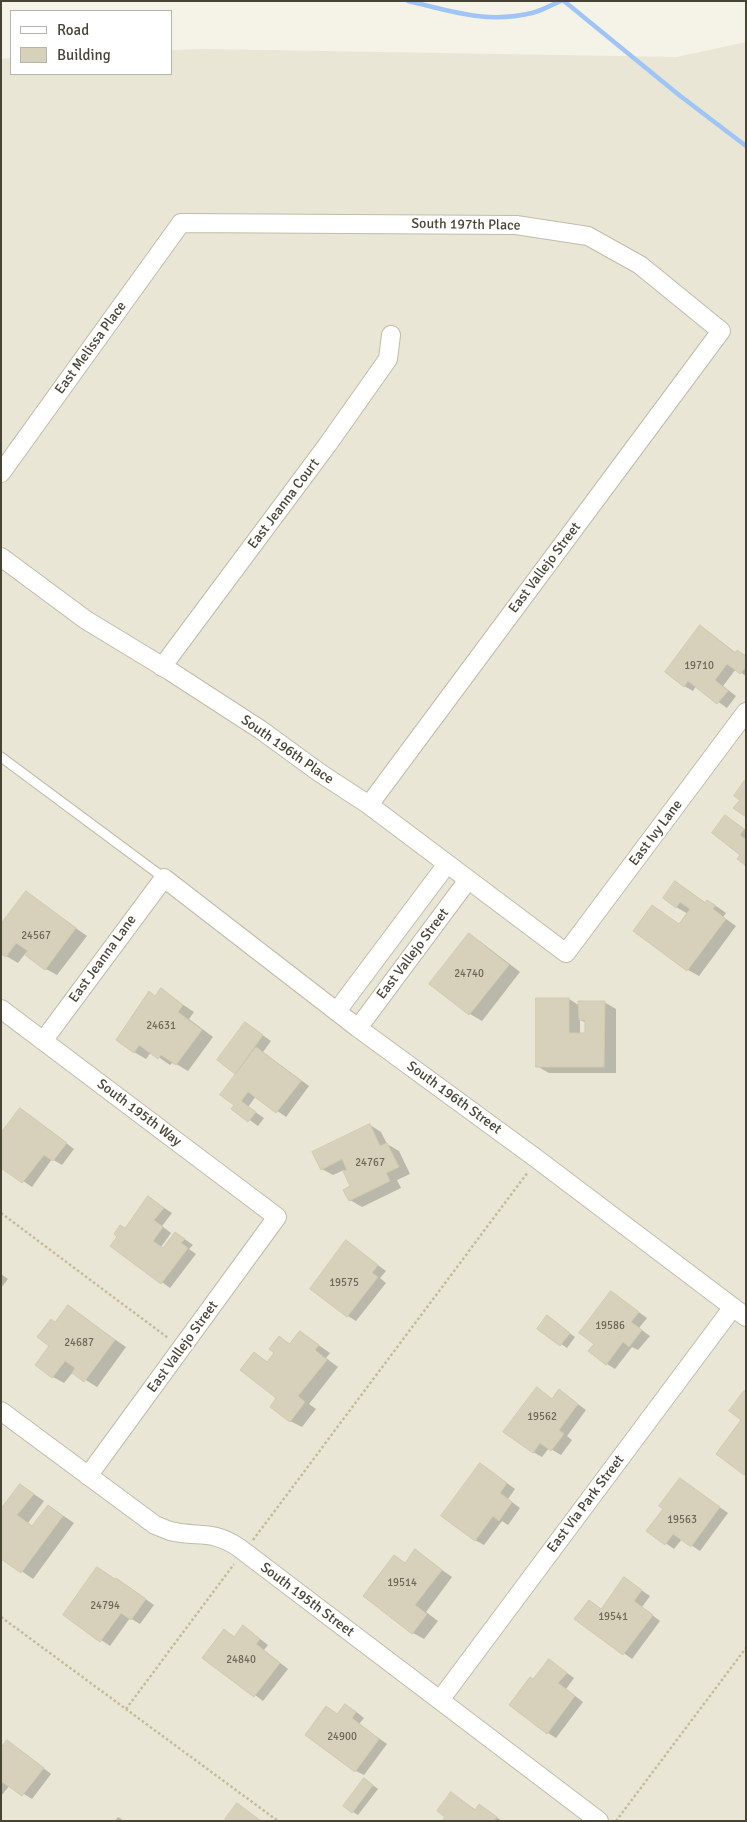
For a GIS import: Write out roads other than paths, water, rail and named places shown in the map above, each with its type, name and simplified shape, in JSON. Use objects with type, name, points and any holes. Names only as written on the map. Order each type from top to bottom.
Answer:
[{"type":"street","name":"South 197th Place","points":[[181,223],[516,224],[588,236],[640,265],[721,330]]},
{"type":"street","name":"East Melissa Place","points":[[1,473],[181,223]]},
{"type":"street","name":"East Vallejo Street","points":[[369,805],[721,330]]},
{"type":"street","name":"East Jeanna Court","points":[[162,667],[328,444],[388,359],[391,335]]},
{"type":"street","name":"South 196th Place","points":[[1,557],[86,620],[261,730],[320,773],[369,805],[566,953]]},
{"type":"street","name":"East Ivy Lane","points":[[566,953],[746,712]]},
{"type":"street","name":"East Vallejo Street","points":[[337,1011],[448,864]]},
{"type":"street","name":"South 196th Street","points":[[164,878],[358,1028],[537,1159],[739,1312]]},
{"type":"street","name":"East Jeanna Lane","points":[[43,1041],[164,878]]},
{"type":"street","name":"East Vallejo Street","points":[[358,1028],[468,880]]},
{"type":"street","points":[[415,907],[436,924]]},
{"type":"street","name":"South 195th Way","points":[[1,1009],[277,1217]]},
{"type":"street","name":"East Vallejo Street","points":[[88,1476],[277,1217]]},
{"type":"street","name":"East Via Park Street","points":[[440,1700],[739,1312]]},
{"type":"street","name":"South 195th Street","points":[[3,1416],[155,1525],[170,1531],[210,1534],[226,1540],[244,1552],[599,1821]]},
{"type":"lane","points":[[1,757],[164,878]]},
{"type":"waterway","points":[[408,1],[484,17],[515,16],[532,13],[561,1]]},
{"type":"waterway","points":[[564,1],[679,95],[746,146]]}]
